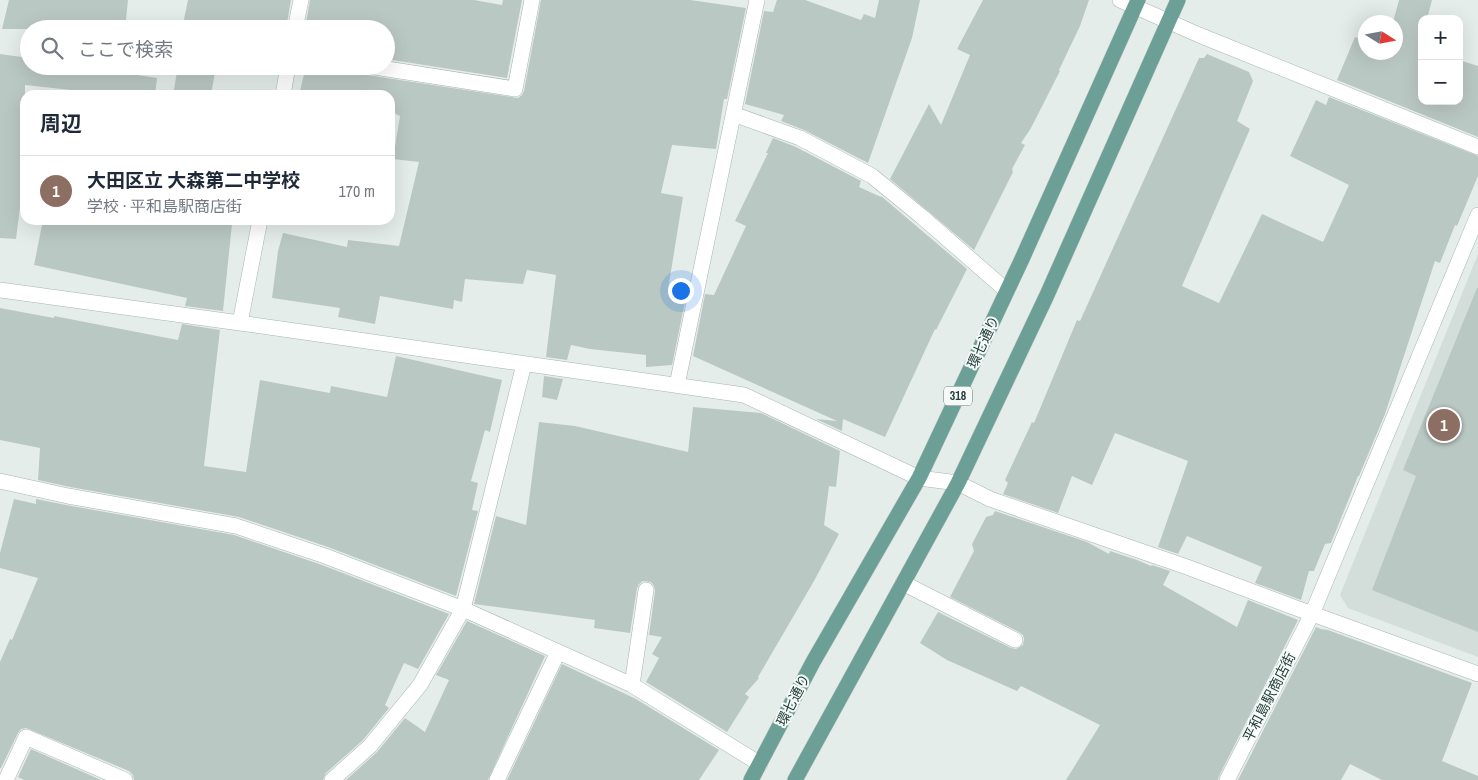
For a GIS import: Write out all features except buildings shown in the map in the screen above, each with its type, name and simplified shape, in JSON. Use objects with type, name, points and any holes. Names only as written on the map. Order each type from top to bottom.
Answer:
[{"type":"main road","name":"318","points":[[795,780],[958,482],[1047,295],[1178,0]]},
{"type":"main road","name":"環七通り","points":[[751,780],[813,662],[919,478],[1007,291],[1137,3]]},
{"type":"street","points":[[297,20],[300,0]]},
{"type":"street","points":[[395,70],[515,89],[532,0]]},
{"type":"street","points":[[677,385],[757,0]]},
{"type":"street","points":[[1120,0],[1137,3],[1168,22],[1478,147]]},
{"type":"street","points":[[284,90],[286,75]]},
{"type":"street","points":[[733,114],[800,138],[872,176],[1007,291]]},
{"type":"street","name":"平和島駅商店街","points":[[1227,780],[1312,614],[1478,215]]},
{"type":"street","points":[[240,323],[259,225]]},
{"type":"street","points":[[0,290],[744,395],[919,478],[958,482],[990,498],[1187,567],[1478,674]]},
{"type":"street","points":[[332,780],[370,746],[420,685],[463,609],[524,364]]},
{"type":"street","points":[[0,481],[68,496],[236,526],[325,556],[463,609],[632,686],[760,764]]},
{"type":"street","points":[[903,583],[1016,640]]},
{"type":"street","points":[[632,686],[646,590]]},
{"type":"street","points":[[497,780],[558,652]]},
{"type":"street","points":[[6,780],[26,737],[125,780]]},
{"type":"shaded area","points":[[1478,254],[1478,657],[1348,608],[1340,595]]},
{"type":"place","name":"大田区立 大森第二中学校","points":[[1444,425]]}]
